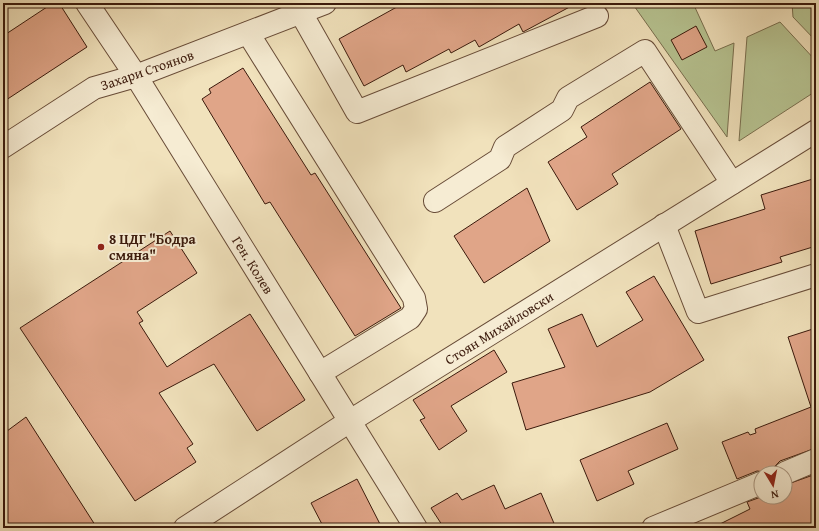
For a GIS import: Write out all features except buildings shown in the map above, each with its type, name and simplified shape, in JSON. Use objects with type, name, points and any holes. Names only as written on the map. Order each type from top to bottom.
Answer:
[{"type":"street","name":"Ген. Колев","points":[[87,3],[136,76],[416,528]]},
{"type":"street","name":"Захари Стоянов","points":[[3,147],[94,88],[136,76],[248,33],[299,8],[326,3]]},
{"type":"street","points":[[299,8],[358,112],[597,16]]},
{"type":"street","points":[[248,33],[414,298],[416,309],[410,318],[320,373]]},
{"type":"street","points":[[436,201],[500,159],[504,147],[562,110],[568,98],[645,51],[732,183]]},
{"type":"street","name":"Стоян Михайловски","points":[[186,528],[350,421],[816,132]]},
{"type":"street","points":[[664,225],[698,312],[816,275]]},
{"type":"street","points":[[793,470],[816,460]]},
{"type":"street","points":[[653,528],[753,486]]},
{"type":"green space","points":[[632,3],[693,3],[715,51],[734,43],[727,137]]},
{"type":"green space","points":[[792,3],[816,3],[816,41],[793,17]]},
{"type":"green space","points":[[780,22],[816,61],[816,91],[739,141],[747,37]]},
{"type":"place","name":"8 ЦДГ \"Бодра смяна\"","points":[[101,247]]}]
